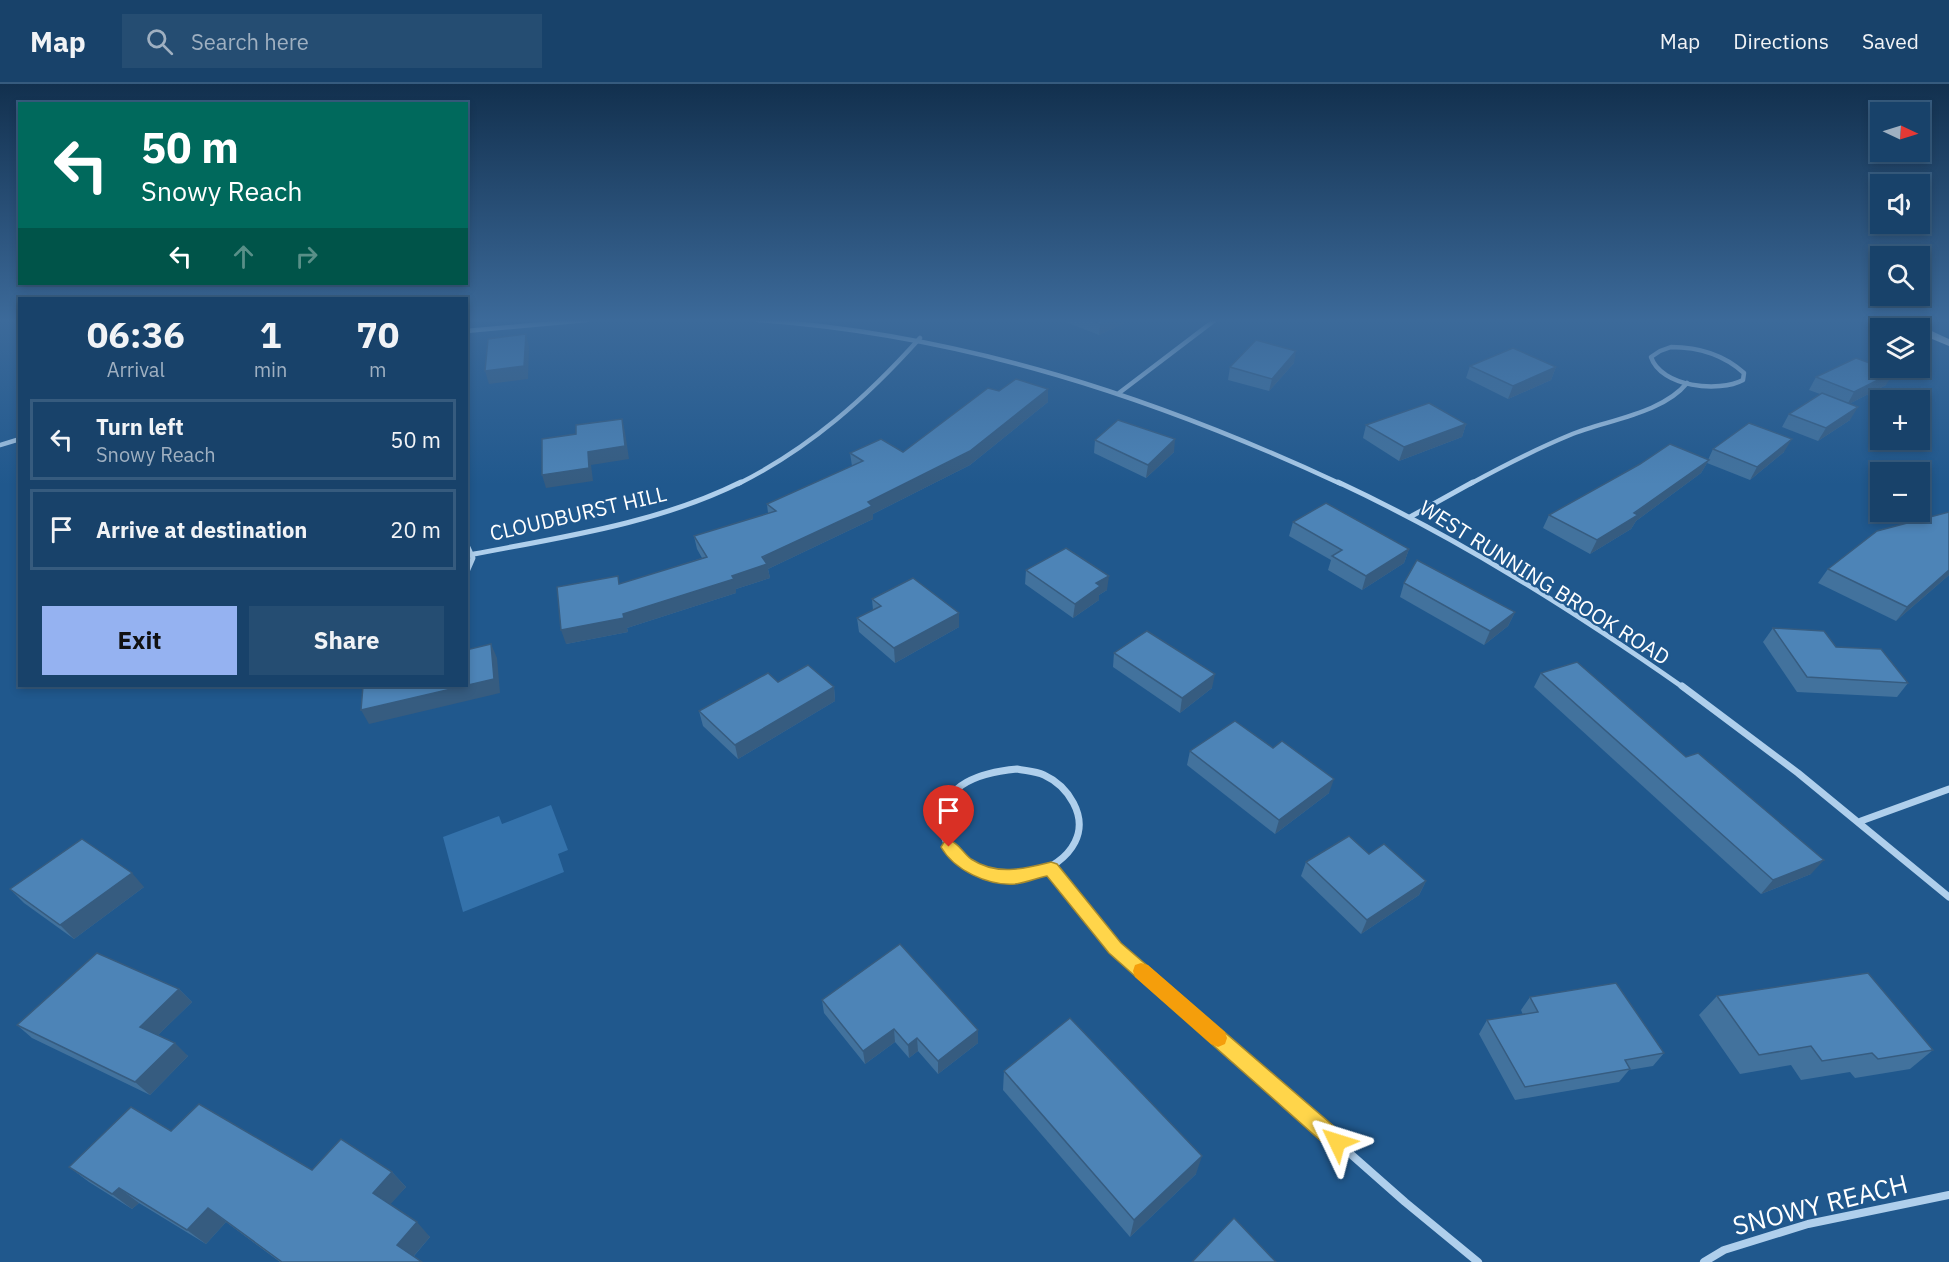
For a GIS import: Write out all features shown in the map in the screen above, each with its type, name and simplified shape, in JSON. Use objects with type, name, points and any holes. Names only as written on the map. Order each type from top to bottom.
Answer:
[{"type":"street","name":"CLOUDBURST HILL","points":[[474,554],[628,522],[726,489],[770,467],[811,441],[888,375]]},
{"type":"street","name":"WEST RUNNING BROOK ROAD","points":[[1062,375],[1119,393],[1266,450],[1410,517],[1549,599],[1644,660],[1861,821],[1949,897]]},
{"type":"street","points":[[1119,393],[1143,375]]},
{"type":"street","points":[[1669,375],[1687,383],[1723,387],[1743,380],[1744,375]]},
{"type":"street","points":[[1410,517],[1517,458],[1572,434],[1661,404],[1679,393],[1687,383]]},
{"type":"street","points":[[0,445],[18,440]]},
{"type":"street","name":"CLOUDBURST HILL","points":[[468,546],[474,554],[474,563],[468,571]]},
{"type":"street","points":[[1017,769],[1046,776],[1066,790],[1077,809],[1080,827],[1072,851],[1051,868],[1014,878],[988,874],[965,863],[949,847],[942,825],[946,801],[964,782],[987,771],[1017,769]]},
{"type":"street","points":[[1861,821],[1949,789]]},
{"type":"street","points":[[1051,868],[1115,948],[1396,1195],[1478,1262]]},
{"type":"street","name":"SNOWY REACH","points":[[1704,1262],[1724,1250],[1808,1224],[1949,1195]]},
{"type":"shaded area","points":[[551,805],[568,850],[558,854],[564,872],[463,912],[443,837],[499,816],[502,824]]},
{"type":"building","points":[[1258,375],[1275,375],[1272,379]]},
{"type":"building","points":[[1489,375],[1538,375],[1513,386]]},
{"type":"building","points":[[1820,375],[1870,375],[1870,378],[1882,378],[1854,392],[1816,377]]},
{"type":"building","points":[[1016,379],[1048,389],[970,451],[868,502],[872,506],[762,557],[767,564],[732,576],[734,579],[623,614],[624,618],[561,630],[557,587],[618,576],[619,584],[707,557],[694,536],[776,511],[767,504],[863,461],[850,453],[881,439],[903,452],[988,388],[999,391]]},
{"type":"building","points":[[1822,393],[1858,407],[1826,428],[1789,414]]},
{"type":"building","points":[[1429,403],[1466,424],[1404,447],[1366,425]]},
{"type":"building","points":[[622,419],[625,446],[588,452],[589,468],[542,475],[542,439],[576,434],[576,425]]},
{"type":"building","points":[[1118,420],[1175,439],[1148,465],[1095,440]]},
{"type":"building","points":[[1749,423],[1792,439],[1757,467],[1713,449]]},
{"type":"building","points":[[1670,444],[1709,460],[1634,513],[1638,515],[1597,540],[1549,515],[1640,464]]},
{"type":"building","points":[[1326,503],[1409,549],[1366,576],[1332,556],[1342,550],[1293,522]]},
{"type":"building","points":[[1949,512],[1949,570],[1907,607],[1828,569],[1877,531],[1911,522],[1930,522],[1930,517]]},
{"type":"building","points":[[1066,548],[1109,576],[1096,583],[1100,586],[1075,604],[1026,570]]},
{"type":"building","points":[[1417,560],[1515,612],[1490,631],[1404,583]]},
{"type":"building","points":[[913,578],[959,613],[894,648],[857,618],[881,606],[872,599]]},
{"type":"building","points":[[1773,628],[1824,631],[1836,647],[1881,649],[1908,683],[1807,677]]},
{"type":"building","points":[[1147,631],[1215,674],[1182,698],[1114,653]]},
{"type":"building","points":[[491,644],[494,679],[468,686],[468,650]]},
{"type":"building","points":[[1577,662],[1686,757],[1698,753],[1824,860],[1773,880],[1541,673]]},
{"type":"building","points":[[808,665],[834,687],[735,745],[699,711],[768,673],[778,682]]},
{"type":"building","points":[[363,687],[460,687],[361,710]]},
{"type":"building","points":[[1235,721],[1273,748],[1282,741],[1334,779],[1279,820],[1190,751]]},
{"type":"building","points":[[1349,836],[1369,854],[1384,844],[1426,881],[1367,920],[1306,862]]},
{"type":"building","points":[[82,839],[132,873],[60,925],[10,889]]},
{"type":"building","points":[[900,944],[978,1030],[938,1061],[917,1038],[908,1045],[894,1029],[863,1051],[822,1000]]},
{"type":"building","points":[[97,953],[179,989],[140,1027],[175,1043],[135,1082],[17,1025]]},
{"type":"building","points":[[1868,973],[1933,1050],[1878,1059],[1872,1053],[1822,1061],[1811,1046],[1759,1055],[1717,996]]},
{"type":"building","points":[[1616,983],[1664,1053],[1625,1060],[1630,1069],[1525,1087],[1487,1020],[1538,1012],[1530,997]]},
{"type":"building","points":[[1070,1018],[1202,1156],[1134,1220],[1004,1071]]},
{"type":"building","points":[[199,1104],[312,1170],[341,1139],[392,1172],[373,1193],[417,1222],[397,1245],[422,1262],[282,1262],[208,1208],[187,1230],[119,1188],[112,1194],[69,1167],[131,1107],[171,1131]]},
{"type":"building","points":[[1234,1218],[1276,1262],[1192,1262]]},
{"type":"slow traffic","points":[[1141,971],[1218,1038]]},
{"type":"route","points":[[949,847],[965,863],[988,874],[1014,878],[1051,868],[1115,948],[1337,1142]]}]
